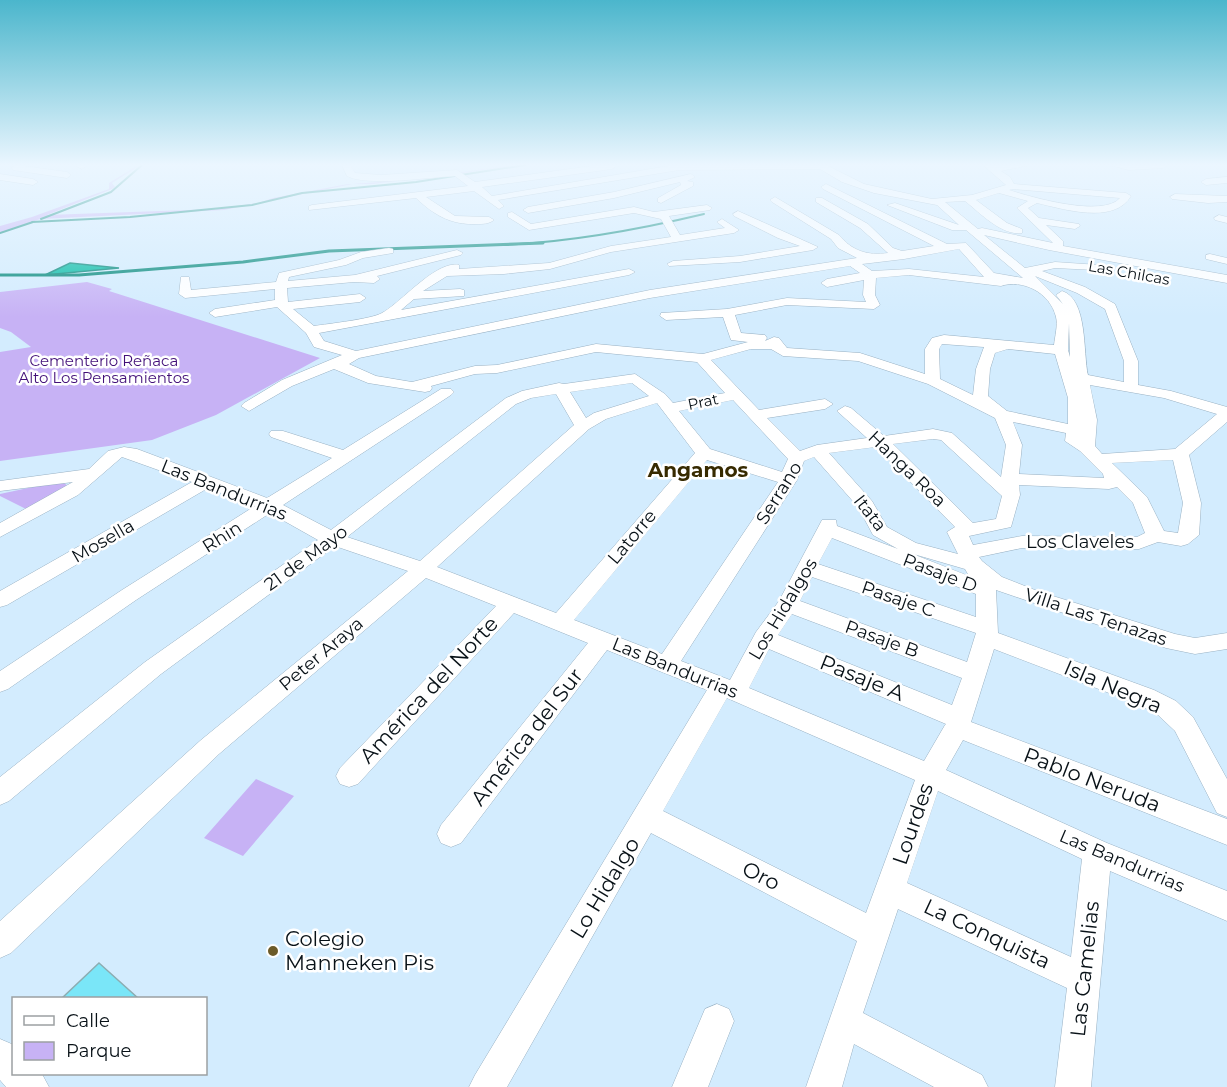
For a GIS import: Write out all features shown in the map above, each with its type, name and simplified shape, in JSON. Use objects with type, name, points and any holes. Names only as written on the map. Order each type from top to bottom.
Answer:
[{"type":"street","points":[[444,216],[464,222],[489,220]]},
{"type":"street","points":[[514,216],[529,227],[602,216]]},
{"type":"street","points":[[585,216],[589,218]]},
{"type":"street","points":[[662,216],[665,217],[676,245]]},
{"type":"street","points":[[673,264],[740,259],[813,247],[782,236],[741,216]]},
{"type":"street","points":[[801,216],[835,237],[842,246],[867,259]]},
{"type":"street","points":[[846,216],[864,226],[889,250],[932,271],[953,277]]},
{"type":"street","points":[[882,216],[944,247]]},
{"type":"street","points":[[922,216],[956,228],[975,229],[1227,279]]},
{"type":"street","points":[[958,216],[1003,253],[1059,307],[1063,319],[1061,350],[1091,411],[1086,447]]},
{"type":"street","points":[[991,216],[1007,227],[1053,244]]},
{"type":"street","points":[[1031,216],[1053,244]]},
{"type":"street","points":[[1037,221],[1075,226]]},
{"type":"street","points":[[443,273],[504,271],[550,266],[577,256],[611,249],[719,243],[708,235],[734,230],[722,222]]},
{"type":"street","points":[[1003,253],[1053,244]]},
{"type":"street","points":[[311,331],[385,318],[640,283],[707,285],[962,245],[990,276],[1034,284]]},
{"type":"street","points":[[726,248],[760,277]]},
{"type":"street","points":[[611,249],[640,283]]},
{"type":"street","points":[[355,355],[319,344],[311,331],[281,305],[283,275],[389,251]]},
{"type":"street","points":[[783,252],[809,269]]},
{"type":"street","points":[[1003,253],[1053,287],[1073,307],[1078,320],[1075,377],[1077,414],[1072,430],[1073,441],[1086,447],[1141,501],[1156,536]]},
{"type":"street","points":[[185,280],[185,294],[354,278],[461,257],[385,318]]},
{"type":"street","points":[[1210,257],[1227,261]]},
{"type":"street","points":[[851,261],[870,275]]},
{"type":"street","name":"Las Chilcas","points":[[1029,270],[1055,265],[1084,265],[1217,290]]},
{"type":"street","points":[[1029,270],[1081,290],[1111,307],[1131,361],[1131,387]]},
{"type":"street","points":[[827,283],[870,275],[909,272],[1034,284]]},
{"type":"street","points":[[666,316],[728,313],[749,306],[806,301],[855,308],[874,305],[869,295],[870,275]]},
{"type":"street","points":[[354,278],[374,279]]},
{"type":"street","points":[[249,406],[287,383],[355,355],[640,283]]},
{"type":"street","points":[[707,285],[726,297],[749,306]]},
{"type":"street","points":[[410,296],[460,293]]},
{"type":"street","points":[[215,313],[360,298]]},
{"type":"street","points":[[728,313],[736,337],[774,341],[783,352],[860,357],[933,381],[1002,415],[1072,430]]},
{"type":"street","points":[[933,381],[932,349],[937,341],[944,339],[1061,350]]},
{"type":"street","points":[[355,355],[338,366],[373,380],[412,386],[475,370],[497,369],[596,348],[703,358],[751,345],[775,345]]},
{"type":"street","points":[[969,530],[1004,523],[1014,445],[1002,415],[980,397],[983,369],[989,350],[1008,345]]},
{"type":"street","points":[[703,358],[705,363],[797,458]]},
{"type":"street","points":[[1075,377],[1131,387],[1227,413]]},
{"type":"street","name":"21 de Mayo","points":[[0,793],[153,668],[332,539],[511,401],[527,394],[559,387],[635,378],[665,403]]},
{"type":"street","name":"Rhin","points":[[0,682],[446,392],[412,386]]},
{"type":"street","points":[[559,387],[583,426]]},
{"type":"street","name":"Prat","points":[[665,403],[736,395]]},
{"type":"street","points":[[665,403],[704,453],[788,480]]},
{"type":"street","name":"Peter Araya","points":[[0,942],[210,747],[423,569],[583,426],[600,416],[665,403]]},
{"type":"street","points":[[755,415],[825,404]]},
{"type":"street","name":"Hanga Roa","points":[[845,411],[879,440],[969,530]]},
{"type":"street","points":[[1105,465],[1180,454],[1227,413]]},
{"type":"street","points":[[277,434],[347,457]]},
{"type":"street","name":"Serrano","points":[[667,665],[788,480],[797,458],[817,450],[933,434],[946,436],[1010,487]]},
{"type":"street","name":"Itata","points":[[817,450],[866,505],[879,531],[909,547],[969,559]]},
{"type":"street","name":"Las Bandurrias","points":[[95,474],[108,457],[117,452],[131,453],[271,506],[332,539],[423,569],[728,690],[930,775],[1097,852],[1227,906]]},
{"type":"street","name":"Latorre","points":[[560,622],[704,453]]},
{"type":"street","name":"Los Claveles","points":[[969,559],[1022,542],[1139,543],[1156,536],[1181,540],[1189,535],[1192,504],[1180,454]]},
{"type":"street","points":[[1010,487],[1109,484],[1114,482],[1105,465]]},
{"type":"street","points":[[0,486],[95,474]]},
{"type":"street","points":[[0,531],[59,498],[95,474]]},
{"type":"street","name":"Mosella","points":[[0,600],[206,482]]},
{"type":"street","name":"Los Hidalgos","points":[[728,690],[788,604],[828,527]]},
{"type":"street","name":"Pasaje D","points":[[828,527],[986,590]]},
{"type":"street","name":"Lourdes","points":[[824,1087],[844,1021],[930,775],[958,723],[988,633],[986,590],[957,532],[969,530]]},
{"type":"street","name":"Villa Las Tenazas","points":[[969,559],[995,582],[1033,597],[1174,642],[1195,646],[1227,641]]},
{"type":"street","name":"Pasaje C","points":[[808,568],[988,633]]},
{"type":"street","name":"América del Norte","points":[[349,776],[510,604]]},
{"type":"street","name":"Pasaje B","points":[[788,604],[975,674]]},
{"type":"street","name":"Isla Negra","points":[[988,633],[1146,697],[1167,708],[1184,724],[1227,805]]},
{"type":"street","name":"Pasaje A","points":[[764,638],[958,723]]},
{"type":"street","name":"América del Sur","points":[[451,834],[603,639]]},
{"type":"street","name":"Lo Hidalgo","points":[[487,1087],[647,817],[728,690]]},
{"type":"street","name":"Pablo Neruda","points":[[958,723],[1227,832]]},
{"type":"street","name":"Oro","points":[[647,817],[874,934]]},
{"type":"street","name":"Las Camelias","points":[[1073,1087],[1097,852]]},
{"type":"street","name":"La Conquista","points":[[890,890],[1084,979]]},
{"type":"street","points":[[690,1087],[717,1021]]},
{"type":"street","points":[[844,1021],[970,1087]]},
{"type":"street","points":[[0,1056],[12,1067]]},
{"type":"street","points":[[19,1075],[31,1087]]},
{"type":"green space","points":[[107,216],[40,219],[0,233],[0,226],[32,217]]},
{"type":"green space","name":"Cementerio Reñaca Alto Los Pensamientos","points":[[87,282],[320,358],[216,415],[152,440],[0,461],[0,352],[31,347],[11,332],[0,328],[0,292]]},
{"type":"green space","points":[[61,481],[68,486],[28,510],[0,496],[0,494]]},
{"type":"green space","points":[[256,779],[294,796],[243,856],[204,838]]},
{"type":"shaded area","points":[[70,263],[119,268],[45,275]]},
{"type":"building","points":[[99,963],[137,997],[63,997]]},
{"type":"waterway","points":[[41,219],[49,216]]},
{"type":"waterway","points":[[32,222],[143,216]]},
{"type":"waterway","points":[[515,244],[604,234],[696,216]]},
{"type":"waterway","points":[[0,233],[33,222]]},
{"type":"waterway","points":[[515,244],[543,243]]},
{"type":"waterway","points":[[0,275],[79,275],[243,262],[329,251],[515,244]]},
{"type":"waterway","points":[[503,245],[515,244]]},
{"type":"place","name":"Colegio Manneken Pis","points":[[273,951]]},
{"type":"district","name":"Angamos","points":[[698,470]]}]
